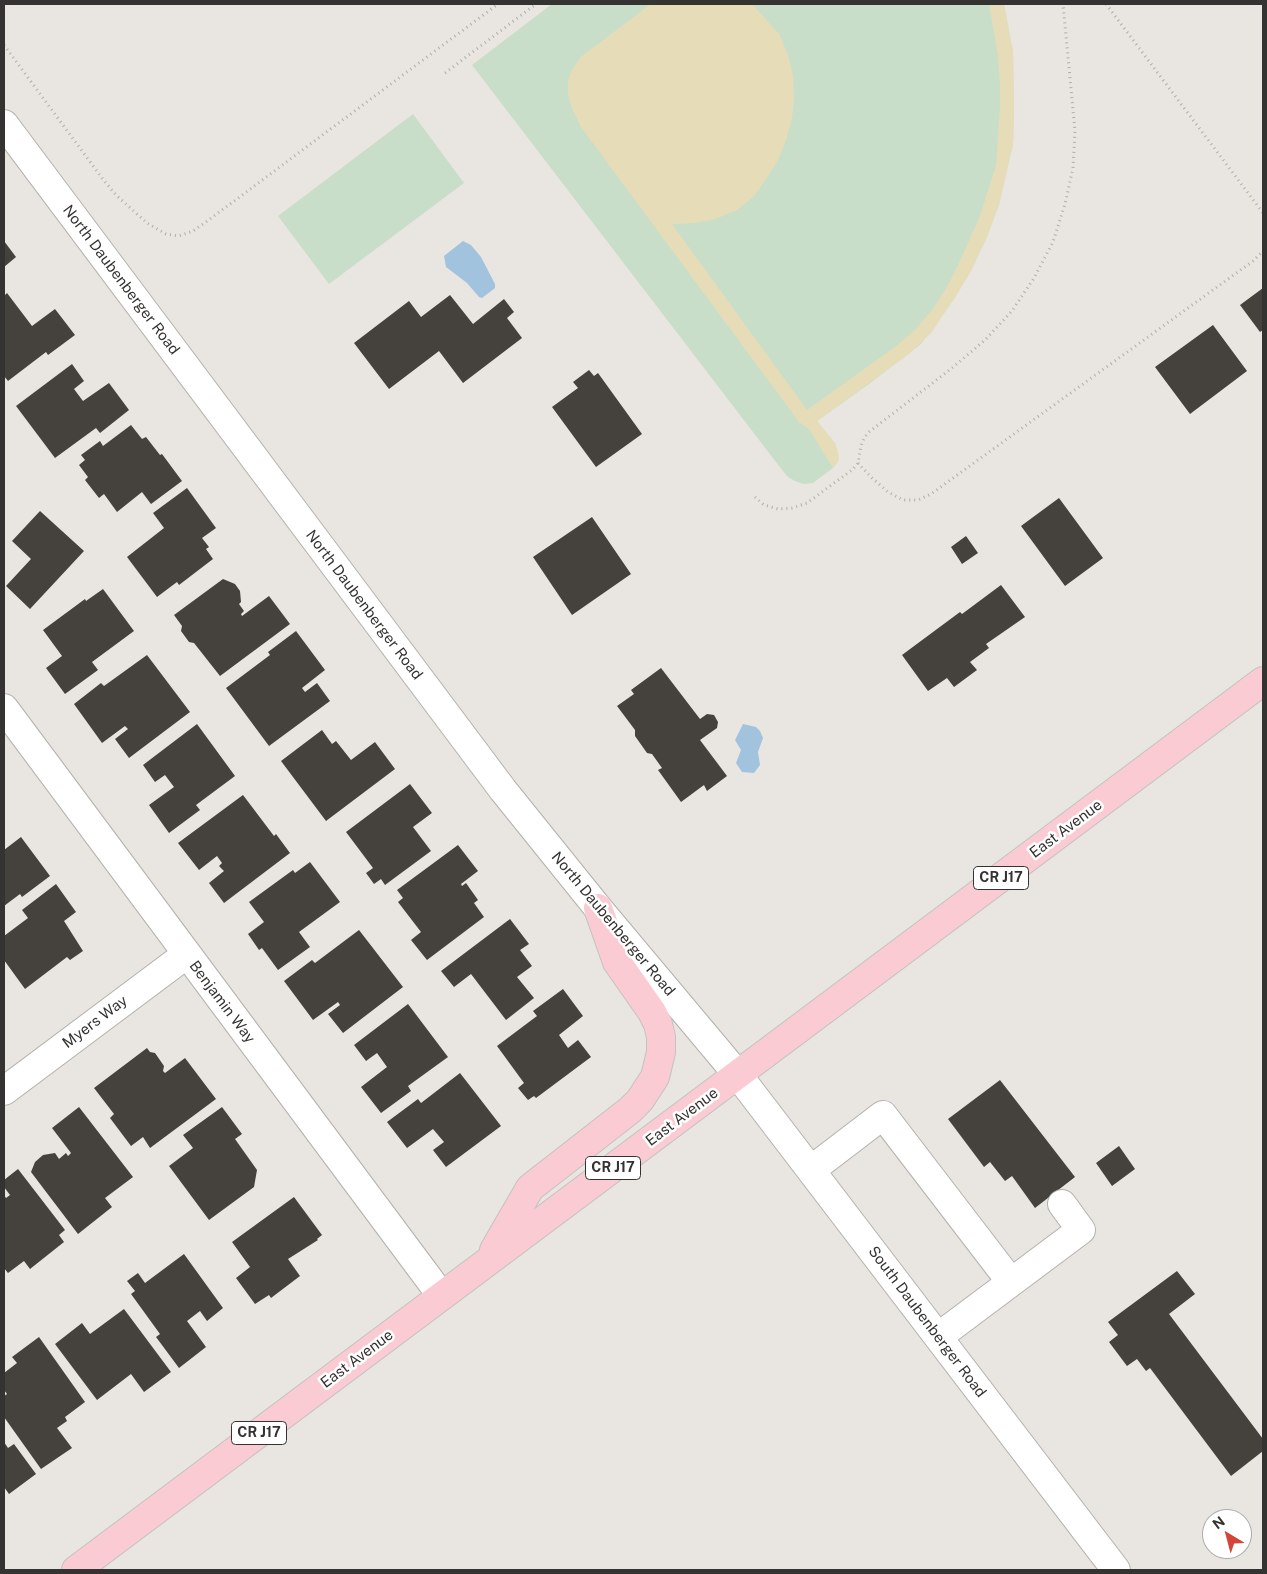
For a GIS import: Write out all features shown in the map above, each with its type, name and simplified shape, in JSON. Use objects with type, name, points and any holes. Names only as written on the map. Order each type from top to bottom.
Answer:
[{"type":"main road","name":"East Avenue","points":[[76,1570],[1263,681]]},
{"type":"main road","points":[[488,1261],[530,1188],[630,1110],[640,1100],[655,1077],[661,1037],[658,1024],[652,1012],[617,962],[598,908]]},
{"type":"street","name":"North Daubenberger Road","points":[[4,124],[503,790],[598,908],[738,1075]]},
{"type":"street","name":"Benjamin Way","points":[[4,708],[441,1296]]},
{"type":"street","name":"Myers Way","points":[[4,1091],[187,954]]},
{"type":"street","name":"South Daubenberger Road","points":[[738,1075],[1116,1570]]},
{"type":"street","points":[[811,1170],[883,1115],[1011,1282]]},
{"type":"street","points":[[938,1337],[1082,1230],[1062,1204]]},
{"type":"path","points":[[4,45],[102,178],[116,194],[147,223],[166,234],[179,236],[193,231],[206,222],[498,4]]},
{"type":"path","points":[[445,73],[536,4]]},
{"type":"path","points":[[755,497],[764,505],[778,509],[792,508],[807,502],[852,470],[858,463],[861,446],[869,432],[985,340],[1012,310],[1034,278],[1053,242],[1065,204],[1073,168],[1075,131],[1063,4]]},
{"type":"path","points":[[1106,4],[1263,213]]},
{"type":"path","points":[[858,463],[888,492],[903,500],[918,500],[931,494],[1245,267],[1263,251]]},
{"type":"green space","points":[[552,4],[1004,4],[1013,52],[1013,144],[999,205],[986,239],[971,271],[954,299],[921,344],[817,421],[835,443],[839,460],[833,468],[813,483],[804,484],[795,481],[788,477],[779,466],[472,65]]},
{"type":"green space","points":[[413,114],[464,183],[329,284],[278,216]]},
{"type":"sand","points":[[651,4],[752,4],[779,34],[788,55],[793,76],[794,98],[792,118],[778,160],[766,179],[754,196],[737,210],[715,219],[694,223],[672,224],[807,410],[895,347],[915,330],[932,310],[947,287],[959,263],[980,216],[996,165],[1000,83],[998,56],[989,4],[1004,4],[1013,52],[1014,112],[1013,144],[999,205],[971,271],[931,333],[909,354],[817,421],[835,443],[839,460],[833,468],[809,429],[799,422],[581,127],[571,106],[568,80],[573,68],[582,56]]},
{"type":"water","points":[[463,241],[471,245],[481,257],[495,284],[495,288],[482,298],[467,283],[446,267],[444,256]]},
{"type":"water","points":[[743,724],[756,727],[763,738],[758,752],[760,765],[754,773],[742,772],[736,763],[741,750],[735,740]]},
{"type":"building","points":[[4,241],[16,257],[4,267]]},
{"type":"building","points":[[1263,288],[1263,330],[1260,332],[1240,305]]},
{"type":"building","points":[[7,293],[32,326],[55,309],[75,335],[48,355],[46,352],[8,381],[4,376],[4,296]]},
{"type":"building","points":[[450,295],[473,324],[504,299],[514,312],[507,318],[522,338],[463,383],[439,351],[389,389],[354,343],[409,301],[421,317]]},
{"type":"building","points":[[1213,325],[1247,371],[1190,414],[1155,367]]},
{"type":"building","points":[[72,364],[84,381],[74,389],[83,401],[109,383],[129,410],[100,433],[96,428],[55,458],[16,406]]},
{"type":"building","points":[[589,370],[594,376],[598,373],[642,434],[596,467],[552,407],[578,388],[573,382]]},
{"type":"building","points":[[131,425],[142,439],[146,437],[160,455],[162,454],[182,481],[151,504],[142,492],[117,512],[104,494],[99,498],[85,480],[88,477],[79,465],[85,460],[81,455],[100,441],[103,446]]},
{"type":"building","points":[[187,488],[216,528],[202,538],[209,547],[206,549],[213,559],[179,585],[177,582],[157,597],[127,557],[164,528],[153,513]]},
{"type":"building","points":[[1059,498],[1103,558],[1065,586],[1021,526]]},
{"type":"building","points":[[40,511],[84,551],[30,609],[6,586],[31,559],[12,541]]},
{"type":"building","points":[[592,517],[631,574],[572,615],[533,557]]},
{"type":"building","points":[[966,536],[978,553],[962,564],[951,547]]},
{"type":"building","points":[[223,579],[235,584],[240,591],[241,602],[239,604],[244,611],[241,614],[242,616],[269,596],[290,624],[220,676],[194,643],[189,642],[181,631],[182,626],[174,615]]},
{"type":"building","points":[[1001,585],[1025,617],[986,644],[989,648],[970,662],[977,670],[954,687],[947,678],[928,691],[902,655],[960,612],[962,614]]},
{"type":"building","points":[[103,589],[134,631],[92,662],[98,670],[65,694],[46,668],[62,656],[43,630],[85,599],[86,601]]},
{"type":"building","points":[[296,631],[325,670],[302,688],[305,692],[317,683],[330,701],[269,746],[226,688],[270,655],[268,652]]},
{"type":"building","points":[[147,655],[190,712],[129,758],[115,739],[128,729],[125,726],[102,743],[74,704],[101,683],[104,686]]},
{"type":"building","points":[[661,668],[700,719],[707,714],[714,715],[718,722],[717,728],[700,740],[727,776],[707,791],[704,785],[681,802],[658,770],[662,768],[652,754],[647,753],[635,736],[635,730],[617,706],[634,694],[631,690]]},
{"type":"building","points":[[197,724],[235,776],[196,805],[200,810],[169,833],[149,805],[174,787],[165,775],[155,782],[143,765]]},
{"type":"building","points":[[322,730],[332,744],[336,741],[351,760],[375,742],[395,769],[326,821],[281,761]]},
{"type":"building","points":[[410,784],[432,813],[413,827],[431,851],[385,885],[381,879],[374,884],[366,873],[373,868],[346,832]]},
{"type":"building","points":[[243,795],[274,836],[276,834],[290,853],[224,903],[209,883],[224,871],[219,866],[222,863],[217,856],[199,870],[178,843]]},
{"type":"building","points":[[21,837],[50,876],[22,897],[20,894],[4,906],[4,850]]},
{"type":"building","points":[[458,845],[478,871],[461,884],[462,886],[466,883],[478,900],[474,903],[484,917],[427,960],[411,940],[421,932],[398,902],[403,898],[397,890]]},
{"type":"building","points":[[310,862],[340,902],[299,932],[310,947],[278,970],[262,948],[259,950],[248,934],[264,922],[249,902],[293,870],[295,873]]},
{"type":"building","points":[[56,884],[76,912],[64,921],[83,951],[70,960],[67,957],[25,989],[4,960],[4,936],[28,918],[22,910]]},
{"type":"building","points":[[510,919],[529,944],[520,950],[532,966],[517,977],[534,998],[506,1020],[471,974],[454,987],[441,971]]},
{"type":"building","points":[[359,930],[403,987],[343,1033],[328,1014],[340,1005],[338,1002],[313,1020],[284,981],[312,960],[315,963]]},
{"type":"building","points":[[563,989],[583,1016],[559,1035],[568,1048],[578,1040],[591,1057],[536,1098],[534,1096],[528,1100],[518,1088],[524,1083],[497,1046],[537,1016],[533,1011]]},
{"type":"building","points":[[408,1004],[448,1057],[408,1086],[411,1091],[381,1113],[361,1087],[387,1067],[377,1053],[366,1061],[354,1045]]},
{"type":"building","points":[[147,1048],[150,1052],[155,1053],[164,1066],[163,1071],[165,1073],[185,1058],[216,1099],[150,1148],[143,1137],[131,1146],[110,1118],[114,1114],[94,1088]]},
{"type":"building","points":[[460,1073],[501,1126],[446,1167],[433,1150],[444,1142],[433,1129],[407,1148],[387,1122],[418,1099],[421,1103]]},
{"type":"building","points":[[1000,1080],[1075,1177],[1035,1208],[1012,1176],[1005,1181],[990,1162],[984,1167],[948,1119]]},
{"type":"building","points":[[79,1107],[133,1177],[105,1198],[112,1207],[78,1234],[31,1172],[35,1162],[43,1155],[55,1153],[59,1159],[66,1153],[68,1156],[71,1153],[52,1128]]},
{"type":"building","points":[[222,1107],[242,1134],[235,1139],[257,1170],[254,1187],[209,1220],[169,1166],[193,1148],[183,1135]]},
{"type":"building","points":[[1119,1146],[1135,1169],[1112,1186],[1096,1163]]},
{"type":"building","points":[[18,1169],[65,1230],[59,1235],[64,1242],[30,1269],[24,1261],[8,1273],[4,1268],[4,1195],[6,1198],[10,1195],[4,1187],[4,1180]]},
{"type":"building","points":[[294,1197],[322,1235],[318,1240],[288,1259],[300,1276],[271,1298],[269,1295],[255,1304],[236,1278],[250,1267],[232,1242]]},
{"type":"building","points":[[184,1254],[223,1308],[207,1321],[200,1311],[187,1321],[206,1347],[179,1368],[156,1337],[160,1334],[131,1294],[135,1291],[127,1281],[138,1273],[145,1283]]},
{"type":"building","points":[[1177,1271],[1195,1294],[1169,1314],[1263,1439],[1263,1451],[1231,1476],[1150,1368],[1146,1371],[1137,1359],[1127,1366],[1109,1342],[1118,1335],[1108,1322]]},
{"type":"building","points":[[124,1309],[171,1372],[144,1392],[131,1374],[97,1400],[55,1344],[82,1323],[90,1334]]},
{"type":"building","points":[[39,1337],[85,1402],[65,1417],[67,1421],[57,1428],[72,1448],[41,1469],[4,1417],[4,1396],[7,1394],[4,1390],[4,1373],[17,1363],[12,1357]]},
{"type":"building","points":[[4,1442],[8,1448],[14,1444],[36,1474],[9,1494],[4,1487]]}]
